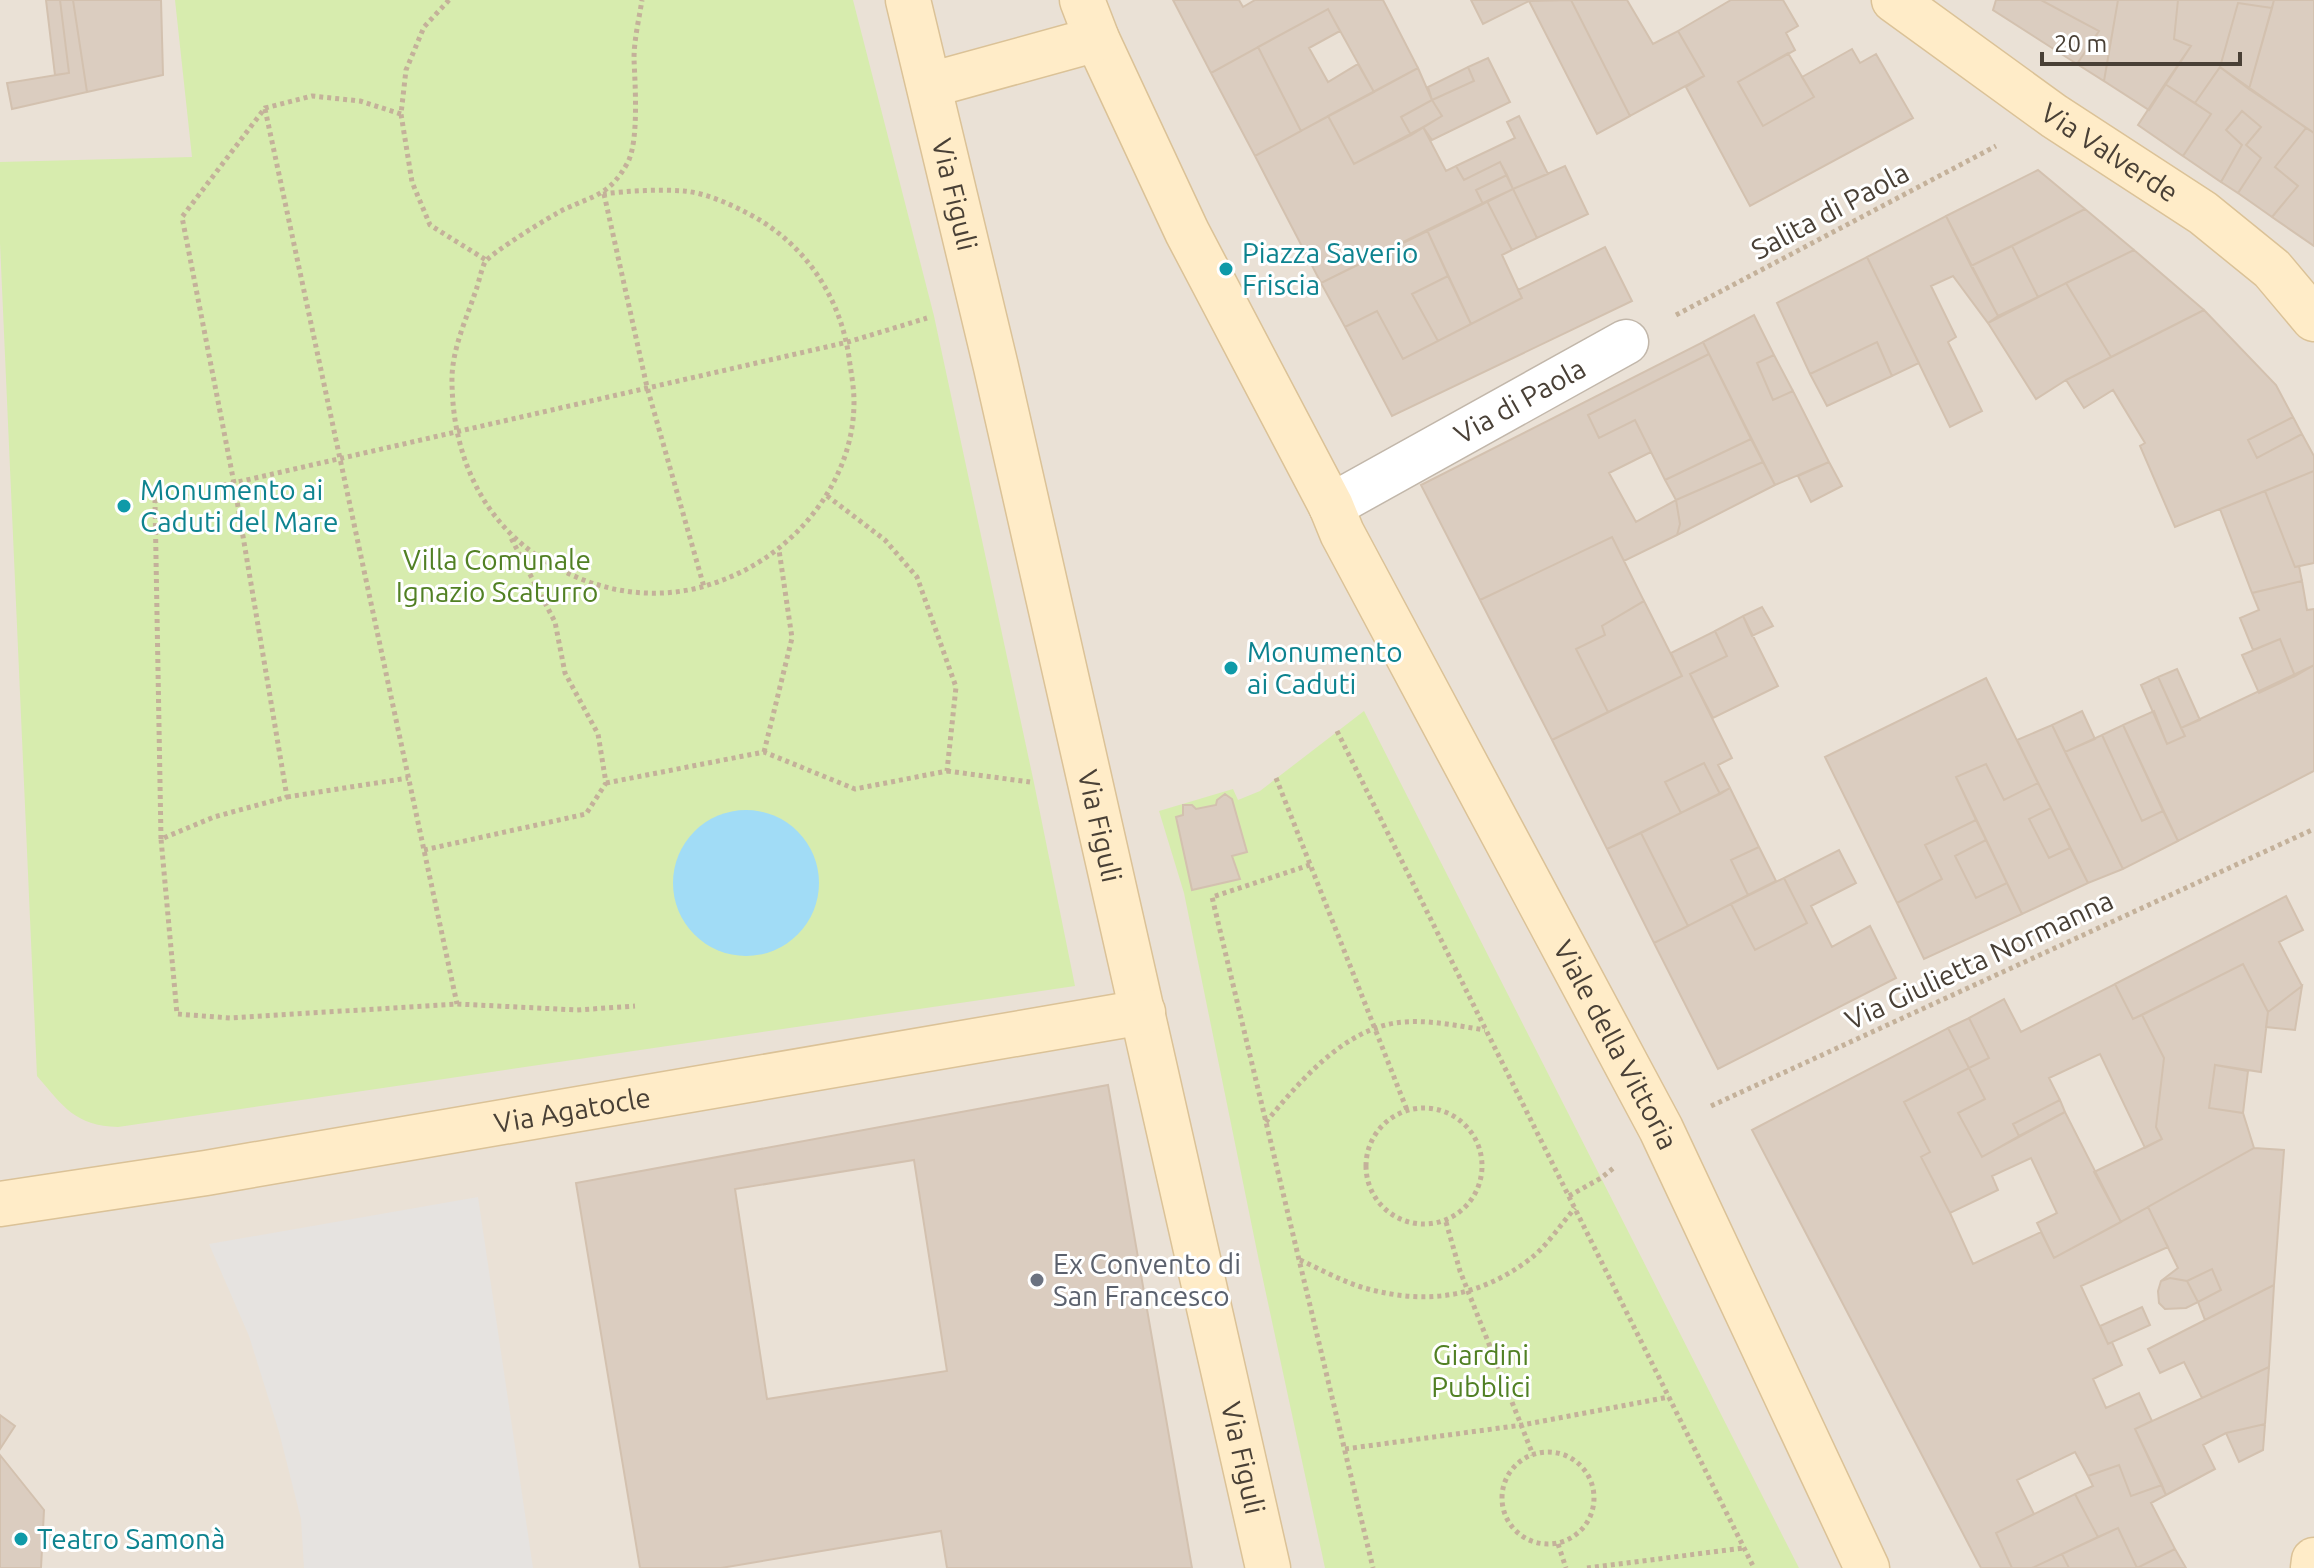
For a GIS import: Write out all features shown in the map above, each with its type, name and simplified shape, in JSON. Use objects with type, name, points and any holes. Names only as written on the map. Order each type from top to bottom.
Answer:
[{"type":"street","points":[[908,0],[930,85],[1090,20],[1187,232],[1336,520]]},
{"type":"street","name":"Via Valverde","points":[[1894,0],[2054,116],[2203,213],[2272,269],[2314,319]]},
{"type":"street","name":"Via Figuli","points":[[930,85],[1268,1568]]},
{"type":"street","name":"Via di Paola","points":[[1336,520],[1412,459],[1626,342]]},
{"type":"street","name":"Viale della Vittoria","points":[[1336,520],[1661,1129],[1867,1568]]},
{"type":"street","name":"Via Agatocle","points":[[0,1204],[206,1173],[1143,1012]]},
{"type":"street","points":[[2313,1568],[2314,1560]]},
{"type":"path","points":[[449,0],[424,27],[406,70],[401,114],[412,182],[430,225],[486,260]]},
{"type":"path","points":[[603,194],[630,160],[637,103],[634,55],[642,0]]},
{"type":"path","points":[[287,797],[234,483],[182,217],[265,108],[312,96],[360,101],[401,114]]},
{"type":"path","points":[[265,108],[457,1004]]},
{"type":"path","name":"Salita di Paola","points":[[1626,342],[2054,116]]},
{"type":"path","points":[[424,850],[586,814],[606,783],[598,734],[565,673],[555,622],[509,533],[483,500],[463,462],[456,432],[451,378],[459,336],[486,260],[563,210],[603,194],[686,191],[727,203],[764,222],[798,249],[824,282],[842,321],[848,342],[854,404],[848,445],[826,495],[809,520],[779,550],[743,573],[704,587],[661,594],[619,591],[579,580],[541,560],[509,533]]},
{"type":"path","points":[[603,194],[647,387],[704,587]]},
{"type":"path","points":[[635,1006],[577,1010],[457,1004],[230,1018],[177,1014],[161,839],[155,501],[848,342]]},
{"type":"path","points":[[826,495],[885,540],[917,577],[956,687],[947,771]]},
{"type":"path","points":[[764,752],[792,638],[779,550]]},
{"type":"path","points":[[1337,731],[1754,1568]]},
{"type":"path","points":[[606,783],[764,752],[855,789],[947,771],[1034,783]]},
{"type":"path","points":[[161,839],[214,817],[287,797],[408,778]]},
{"type":"path","points":[[1276,778],[1407,1110]]},
{"type":"path","name":"Via Giulietta Normanna","points":[[1661,1129],[2314,829]]},
{"type":"path","points":[[1310,865],[1212,897],[1373,1568]]},
{"type":"path","points":[[1266,1122],[1297,1085],[1331,1053],[1376,1029],[1402,1022],[1441,1023],[1486,1031]]},
{"type":"path","points":[[1425,1107],[1448,1112],[1466,1125],[1479,1144],[1482,1167],[1478,1190],[1465,1209],[1446,1222],[1423,1226],[1400,1221],[1381,1208],[1369,1188],[1365,1165],[1370,1143],[1383,1124],[1407,1110],[1425,1107]]},
{"type":"path","points":[[1300,1260],[1365,1288],[1414,1299],[1469,1292],[1532,1258],[1575,1208]]},
{"type":"path","points":[[1446,1222],[1469,1292],[1533,1455]]},
{"type":"path","points":[[1345,1449],[1522,1425],[1669,1397]]},
{"type":"path","points":[[1546,1451],[1567,1455],[1583,1467],[1593,1485],[1594,1506],[1586,1525],[1570,1539],[1558,1544],[1531,1541],[1513,1529],[1504,1510],[1503,1490],[1510,1470],[1533,1455],[1546,1451]]},
{"type":"path","points":[[1558,1544],[1566,1568]]},
{"type":"path","points":[[1587,1568],[1744,1548]]},
{"type":"shaded area","points":[[0,0],[2314,0],[2314,1568],[0,1568]]},
{"type":"shaded area","points":[[478,1197],[533,1568],[304,1568],[301,1519],[279,1432],[249,1336],[209,1244]]},
{"type":"green space","name":"Villa Comunale Ignazio Scaturro","points":[[175,0],[853,0],[934,316],[1075,986],[118,1127],[103,1126],[80,1118],[55,1096],[37,1076],[0,243],[0,162],[192,157]]},
{"type":"green space","name":"Giardini Pubblici","points":[[1364,711],[1799,1568],[1325,1568],[1184,893],[1159,811],[1233,789],[1238,800],[1260,791]]},
{"type":"water","points":[[746,810],[774,816],[797,832],[813,855],[819,883],[813,911],[797,934],[774,950],[746,956],[718,950],[695,934],[679,911],[673,883],[679,855],[695,832],[718,816]]},
{"type":"building","points":[[46,0],[60,0],[69,73],[55,75]]},
{"type":"building","points":[[60,0],[73,0],[87,92],[12,109],[7,83],[69,73]]},
{"type":"building","points":[[73,0],[161,0],[163,75],[87,92]]},
{"type":"building","points":[[1173,0],[1239,0],[1243,7],[1255,0],[1383,0],[1418,68],[1374,92],[1328,9],[1211,73]]},
{"type":"building","points":[[1471,0],[1531,0],[1483,24]]},
{"type":"building","points":[[1571,0],[1630,116],[1597,134],[1529,1]]},
{"type":"building","points":[[1571,0],[1627,0],[1653,44],[1678,31],[1704,76],[1630,116]]},
{"type":"building","points":[[1731,0],[1783,0],[1798,26],[1786,33],[1795,50],[1738,82],[1763,126],[1814,97],[1802,77],[1852,49],[1860,63],[1876,54],[1913,118],[1750,206],[1686,87],[1704,76],[1678,31]]},
{"type":"building","points":[[1996,0],[2041,0],[2099,31],[2077,64],[1993,10]]},
{"type":"building","points":[[2041,0],[2118,0],[2104,81],[2077,64],[2099,31]]},
{"type":"building","points":[[2118,0],[2178,0],[2174,39],[2191,46],[2149,110],[2104,81]]},
{"type":"building","points":[[2178,0],[2274,0],[2272,8],[2238,3],[2220,67],[2195,103],[2165,84],[2191,46],[2174,39]]},
{"type":"building","points":[[2274,0],[2314,0],[2314,133],[2249,89]]},
{"type":"building","points":[[2238,3],[2272,8],[2249,89],[2220,67]]},
{"type":"building","points":[[1328,9],[1340,31],[1309,48],[1328,82],[1358,64],[1374,92],[1301,131],[1258,47]]},
{"type":"building","points":[[1258,47],[1301,131],[1255,156],[1211,73]]},
{"type":"building","points":[[1788,53],[1814,97],[1763,126],[1738,82]]},
{"type":"building","points":[[1488,58],[1510,102],[1432,140],[1423,127],[1442,116],[1432,100],[1474,81],[1468,67]]},
{"type":"building","points":[[1468,67],[1474,81],[1432,100],[1428,87]]},
{"type":"building","points":[[2220,67],[2306,128],[2275,167],[2298,186],[2272,217],[2238,193],[2261,158],[2246,145],[2261,127],[2242,111],[2226,130],[2242,145],[2221,182],[2183,156],[2211,114],[2195,103]]},
{"type":"building","points":[[1418,68],[1432,100],[1401,117],[1411,135],[1354,164],[1328,116]]},
{"type":"building","points":[[2165,84],[2211,114],[2183,156],[2138,125]]},
{"type":"building","points":[[1432,100],[1442,116],[1411,135],[1401,117]]},
{"type":"building","points":[[2242,111],[2261,127],[2246,145],[2261,158],[2238,193],[2221,182],[2242,145],[2226,130]]},
{"type":"building","points":[[1328,116],[1354,164],[1423,127],[1446,171],[1456,166],[1464,180],[1500,162],[1507,175],[1476,190],[1483,204],[1321,283],[1255,156]]},
{"type":"building","points":[[1519,116],[1548,174],[1513,189],[1500,162],[1464,180],[1456,166],[1515,138],[1507,122]]},
{"type":"building","points":[[2306,128],[2314,133],[2314,246],[2272,217],[2298,186],[2275,167]]},
{"type":"building","points":[[1565,166],[1588,214],[1537,238],[1513,189]]},
{"type":"building","points":[[2038,170],[2085,209],[1971,266],[1946,216]]},
{"type":"building","points":[[1507,175],[1513,189],[1483,204],[1476,190]]},
{"type":"building","points":[[1513,189],[1537,238],[1512,250],[1487,201]]},
{"type":"building","points":[[1487,201],[1512,250],[1502,255],[1522,298],[1471,324],[1427,230]]},
{"type":"building","points":[[2085,209],[2134,250],[2038,297],[2012,246]]},
{"type":"building","points":[[1946,216],[1998,316],[1988,323],[1953,276],[1931,286],[1956,337],[1948,342],[1982,411],[1950,427],[1867,257]]},
{"type":"building","points":[[1427,230],[1448,276],[1412,294],[1438,341],[1403,359],[1377,311],[1345,327],[1321,283]]},
{"type":"building","points":[[2012,246],[2038,297],[1998,316],[1971,266]]},
{"type":"building","points":[[1605,247],[1632,301],[1392,416],[1345,327],[1377,311],[1403,359],[1522,298],[1518,290]]},
{"type":"building","points":[[2134,250],[2204,310],[2111,357],[2066,283]]},
{"type":"building","points":[[1867,257],[1919,363],[1892,376],[1877,342],[1810,374],[1777,303]]},
{"type":"building","points":[[1448,276],[1471,324],[1438,341],[1412,294]]},
{"type":"building","points":[[2066,283],[2111,357],[2036,399],[1988,323]]},
{"type":"building","points":[[2204,310],[2276,385],[2293,417],[2248,440],[2257,458],[2302,434],[2314,456],[2314,471],[2175,527],[2140,446],[2145,443],[2113,390],[2084,408],[2066,380]]},
{"type":"building","points":[[1754,315],[1774,355],[1757,363],[1773,400],[1793,391],[1829,462],[1775,485],[1703,342]]},
{"type":"building","points":[[1703,342],[1709,354],[1588,415],[1599,438],[1635,420],[1651,452],[1609,473],[1636,522],[1676,500],[1680,524],[1677,535],[1624,561],[1612,537],[1480,600],[1421,485]]},
{"type":"building","points":[[1877,342],[1892,376],[1827,406],[1810,374]]},
{"type":"building","points":[[1709,354],[1751,439],[1665,480],[1635,420],[1599,438],[1588,415]]},
{"type":"building","points":[[1774,355],[1793,391],[1773,400],[1757,363]]},
{"type":"building","points":[[2293,417],[2302,434],[2257,458],[2248,440]]},
{"type":"building","points":[[1751,439],[1763,462],[1676,500],[1665,480]]},
{"type":"building","points":[[1763,462],[1775,485],[1677,535],[1680,524],[1676,500]]},
{"type":"building","points":[[1829,462],[1842,486],[1811,502],[1798,476]]},
{"type":"building","points":[[2314,471],[2314,563],[2295,567],[2265,491]]},
{"type":"building","points":[[2265,491],[2295,567],[2299,566],[2302,581],[2252,593],[2220,509]]},
{"type":"building","points":[[1612,537],[1644,601],[1602,626],[1605,635],[1576,649],[1608,712],[1552,740],[1480,600]]},
{"type":"building","points":[[2302,581],[2307,610],[2314,609],[2314,665],[2295,676],[2280,639],[2253,650],[2240,618],[2259,610],[2252,593]]},
{"type":"building","points":[[1644,601],[1682,676],[1608,712],[1576,649],[1605,635],[1602,626]]},
{"type":"building","points":[[1762,607],[1773,626],[1752,636],[1743,616]]},
{"type":"building","points":[[1743,616],[1778,686],[1713,718],[1690,674],[1727,656],[1715,631]]},
{"type":"building","points":[[1715,631],[1727,656],[1690,674],[1732,758],[1718,765],[1730,788],[1720,794],[1704,763],[1665,782],[1681,813],[1607,849],[1552,740],[1682,676],[1671,653]]},
{"type":"building","points":[[2280,639],[2295,676],[2259,693],[2242,655]]},
{"type":"building","points":[[2314,665],[2314,771],[2178,841],[2123,725],[2154,711],[2167,744],[2185,736],[2181,728]]},
{"type":"building","points":[[2177,669],[2200,720],[2181,728],[2158,677]]},
{"type":"building","points":[[2158,677],[2185,736],[2167,744],[2141,685]]},
{"type":"building","points":[[1986,678],[2038,783],[2004,800],[1986,764],[1956,777],[1976,820],[1925,845],[1942,879],[1897,903],[1825,757]]},
{"type":"building","points":[[2082,711],[2095,739],[2065,752],[2052,725]]},
{"type":"building","points":[[2052,725],[2123,869],[2088,883],[2017,740]]},
{"type":"building","points":[[2123,725],[2163,811],[2142,821],[2102,735]]},
{"type":"building","points":[[2102,735],[2142,821],[2163,811],[2178,841],[2123,869],[2065,752]]},
{"type":"building","points":[[1704,763],[1720,794],[1681,813],[1665,782]]},
{"type":"building","points":[[1986,764],[2004,800],[2038,783],[2051,808],[2029,819],[2049,858],[2070,848],[2088,883],[2022,914],[1956,777]]},
{"type":"building","points":[[1730,788],[1759,847],[1731,860],[1748,895],[1688,926],[1641,833]]},
{"type":"building","points":[[1225,794],[1232,799],[1247,852],[1232,856],[1240,879],[1192,890],[1176,817],[1183,815],[1183,805],[1192,805],[1196,809],[1216,805]]},
{"type":"building","points":[[2051,808],[2070,848],[2049,858],[2029,819]]},
{"type":"building","points":[[1976,820],[1986,840],[1955,856],[1976,898],[2007,883],[2022,914],[1924,959],[1897,903],[1942,879],[1925,845]]},
{"type":"building","points":[[1641,833],[1688,926],[1654,943],[1607,849]]},
{"type":"building","points":[[1986,840],[2007,883],[1976,898],[1955,856]]},
{"type":"building","points":[[1759,847],[1776,881],[1748,895],[1731,860]]},
{"type":"building","points":[[1839,850],[1856,883],[1811,906],[1832,947],[1870,926],[1896,978],[1718,1069],[1654,943],[1731,904],[1755,950],[1807,923],[1784,878]]},
{"type":"building","points":[[1784,878],[1807,923],[1755,950],[1731,904]]},
{"type":"building","points":[[2286,896],[2303,930],[2279,942],[2302,986],[2268,1012],[2243,964],[2133,1019],[2115,984]]},
{"type":"building","points":[[2243,964],[2268,1012],[2261,1072],[2215,1065],[2209,1108],[2243,1113],[2254,1148],[2121,1222],[2094,1172],[2162,1139],[2156,1127],[2164,1058],[2142,1015]]},
{"type":"building","points":[[2115,984],[2133,1019],[2142,1015],[2164,1058],[2156,1127],[2162,1139],[2145,1148],[2100,1054],[2049,1078],[2060,1100],[2013,1124],[2019,1136],[1982,1157],[1958,1113],[1985,1099],[1969,1068],[1989,1058],[1969,1018],[2004,999],[2021,1032]]},
{"type":"building","points":[[2302,986],[2295,1030],[2266,1027],[2268,1012]]},
{"type":"building","points":[[1969,1018],[1989,1058],[1969,1068],[1948,1028]]},
{"type":"building","points":[[1948,1028],[1969,1068],[1904,1102],[1930,1152],[1921,1157],[1973,1264],[2041,1232],[2054,1258],[2148,1207],[2168,1247],[2081,1286],[2108,1344],[2112,1342],[2122,1365],[2093,1379],[2106,1408],[2139,1393],[2152,1421],[2135,1429],[2162,1485],[2131,1496],[2119,1465],[2088,1476],[2075,1452],[2017,1480],[2034,1514],[1996,1533],[2012,1568],[1981,1568],[1752,1130]]},
{"type":"building","points":[[2215,1065],[2248,1071],[2243,1113],[2209,1108]]},
{"type":"building","points":[[1969,1068],[1985,1099],[1958,1113],[1982,1157],[2065,1112],[2121,1222],[2054,1258],[2037,1223],[2057,1213],[2031,1158],[1992,1176],[1998,1190],[1950,1213],[1921,1157],[1930,1152],[1904,1102]]},
{"type":"building","name":"Ex Convento di San Francesco","points":[[1108,1085],[1192,1568],[947,1568],[941,1531],[721,1568],[640,1568],[576,1183]],"holes":[[[914,1160],[947,1371],[767,1399],[735,1189]]]},
{"type":"building","points":[[2060,1100],[2065,1112],[2019,1136],[2013,1124]]},
{"type":"building","points":[[2254,1148],[2284,1150],[2274,1285],[2205,1320],[2198,1302],[2221,1290],[2212,1269],[2187,1281],[2170,1278],[2161,1281],[2178,1268],[2148,1207]]},
{"type":"building","points":[[2212,1269],[2221,1290],[2198,1302],[2187,1281]]},
{"type":"building","points":[[2170,1278],[2187,1281],[2198,1302],[2186,1308],[2165,1309],[2159,1303],[2158,1291],[2161,1281]]},
{"type":"building","points":[[2274,1285],[2269,1367],[2202,1398],[2184,1362],[2160,1373],[2148,1349]]},
{"type":"building","points":[[2142,1307],[2150,1325],[2108,1344],[2100,1326]]},
{"type":"building","points":[[2269,1367],[2265,1424],[2226,1433],[2203,1445],[2215,1469],[2166,1495],[2135,1429]]},
{"type":"building","name":"Teatro Samonà","points":[[0,1415],[15,1426],[0,1449]]},
{"type":"building","points":[[2265,1424],[2263,1450],[2239,1462],[2226,1433]]},
{"type":"building","name":"Teatro Samonà","points":[[0,1455],[44,1510],[41,1568],[0,1568]]},
{"type":"building","points":[[2119,1465],[2131,1496],[2162,1485],[2166,1495],[2151,1503],[2175,1549],[2137,1568],[2118,1528],[2098,1537],[2075,1494],[2093,1486],[2088,1476]]},
{"type":"building","points":[[2075,1494],[2098,1537],[2032,1568],[2012,1568],[1996,1533]]},
{"type":"building","points":[[2118,1528],[2137,1568],[2069,1568],[2062,1554]]},
{"type":"building","points":[[2175,1549],[2186,1568],[2137,1568]]},
{"type":"building","points":[[2062,1554],[2069,1568],[2032,1568]]},
{"type":"place","name":"Piazza Saverio Friscia","points":[[1226,269]]},
{"type":"place","name":"Monumento ai Caduti del Mare","points":[[124,506]]},
{"type":"place","name":"Monumento ai Caduti","points":[[1231,668]]},
{"type":"place","name":"Ex Convento di San Francesco","points":[[1037,1280]]},
{"type":"place","name":"Teatro Samonà","points":[[21,1539]]}]
